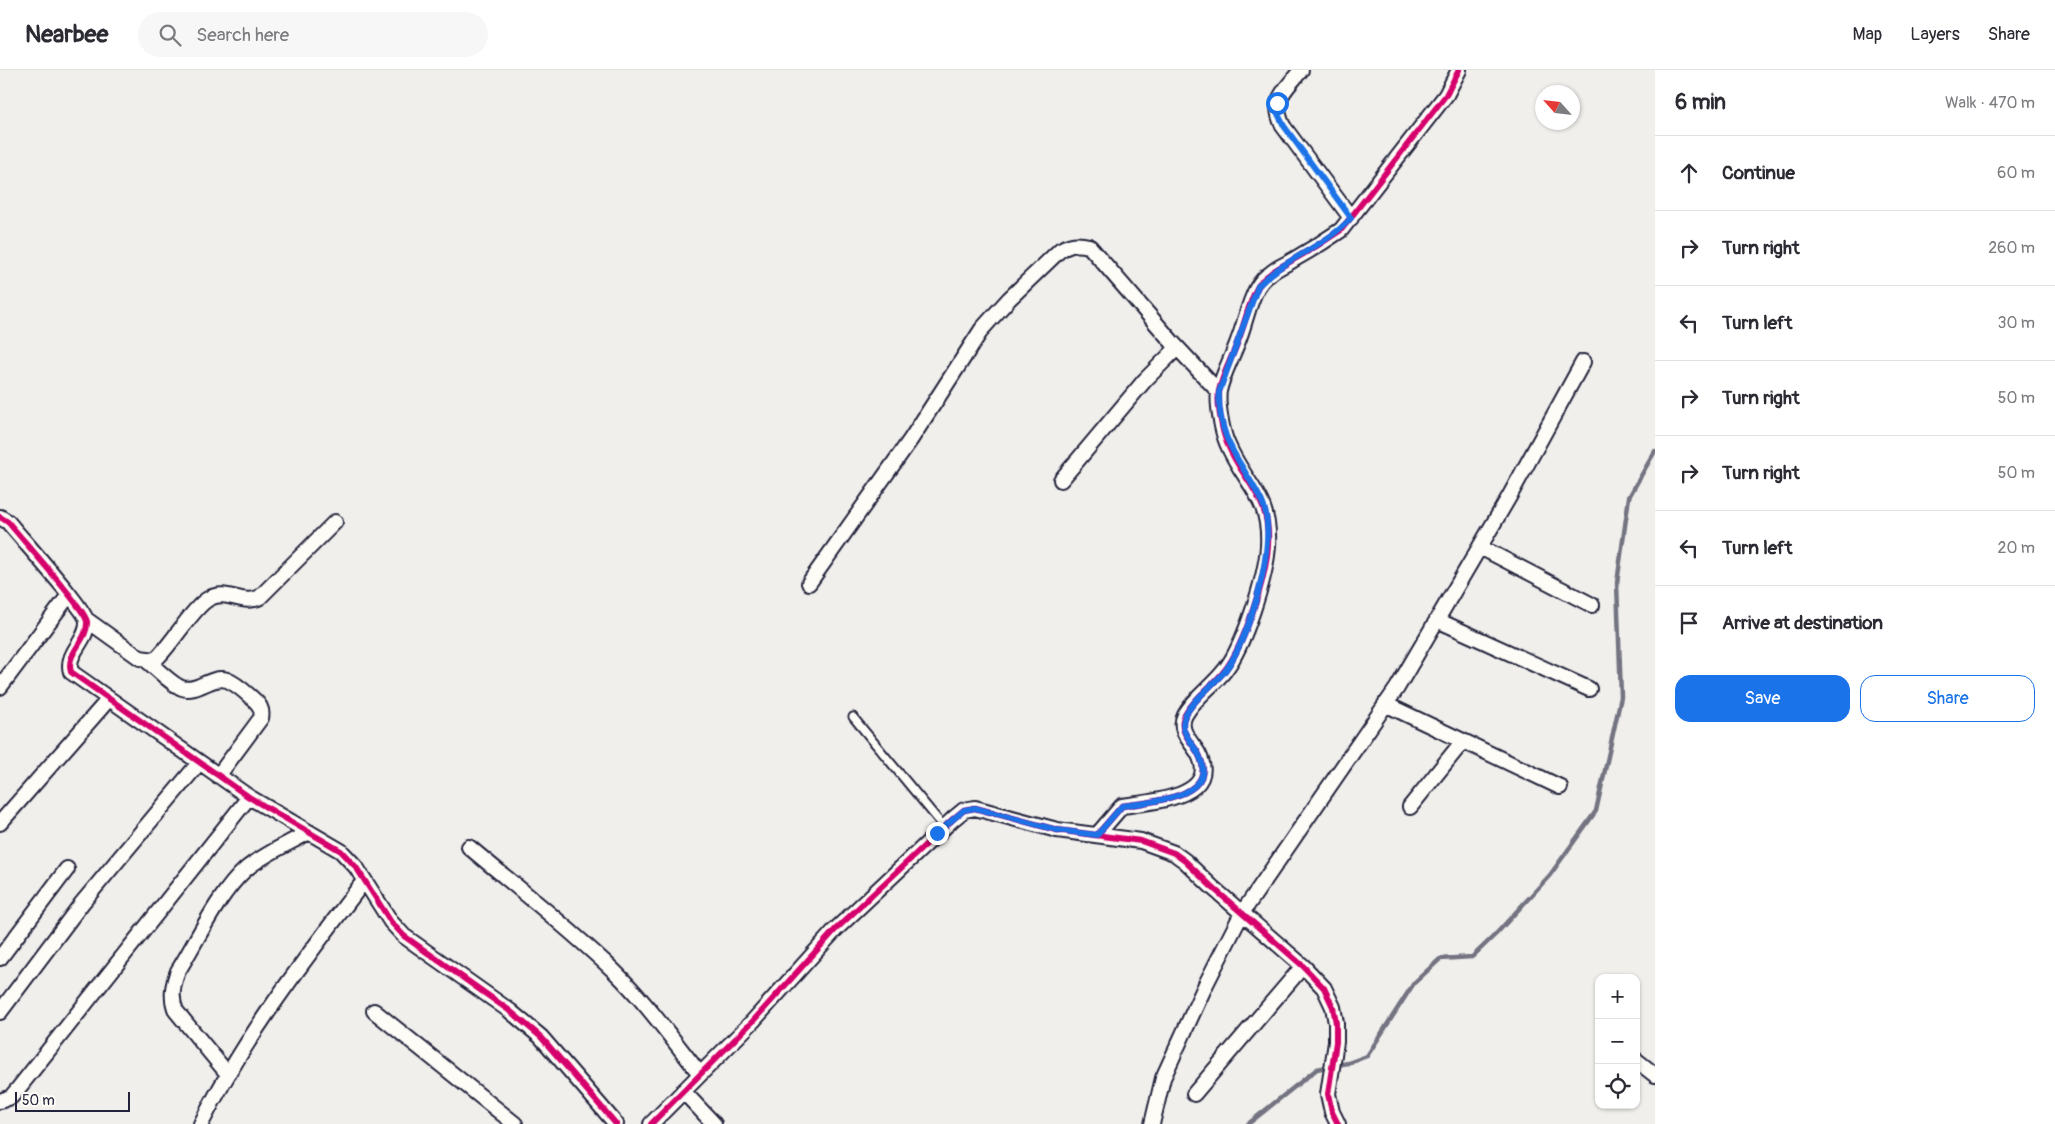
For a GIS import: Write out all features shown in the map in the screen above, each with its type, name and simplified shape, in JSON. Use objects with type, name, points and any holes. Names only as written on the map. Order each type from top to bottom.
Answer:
[{"type":"street","points":[[1301,70],[1277,103],[1278,114],[1284,126],[1351,218]]},
{"type":"street","points":[[1097,835],[1122,806],[1179,796],[1191,790],[1200,780],[1203,767],[1198,753],[1186,736],[1183,727],[1184,716],[1200,696],[1225,671],[1236,653],[1263,574],[1268,548],[1268,519],[1263,503],[1227,441],[1219,404],[1219,392],[1258,286],[1269,274],[1323,243],[1340,230],[1446,95],[1459,70]]},
{"type":"street","points":[[809,583],[911,439],[982,329],[1009,299],[1060,250],[1070,245],[1080,244],[1089,246],[1177,348],[1219,392]]},
{"type":"street","points":[[1061,480],[1145,380],[1177,348]]},
{"type":"street","points":[[1152,1124],[1164,1078],[1206,984],[1242,913],[1385,704],[1437,620],[1583,362]]},
{"type":"street","points":[[0,517],[8,522],[69,595],[87,620],[146,660],[181,688],[194,689],[214,680],[226,680],[239,688],[260,707],[262,712],[261,718],[218,776]]},
{"type":"street","points":[[146,660],[155,660],[161,655],[209,598],[223,595],[247,601],[260,597],[335,522]]},
{"type":"street","points":[[1480,547],[1592,605]]},
{"type":"street","points":[[0,687],[69,595]]},
{"type":"street","points":[[87,620],[87,632],[73,654],[70,667],[71,672],[108,700],[249,797],[340,850],[356,868],[391,922],[404,936],[510,1011],[541,1037],[616,1124]]},
{"type":"street","points":[[1437,620],[1589,689]]},
{"type":"street","points":[[0,823],[108,700]]},
{"type":"street","points":[[1385,704],[1560,787]]},
{"type":"street","points":[[1410,807],[1463,741]]},
{"type":"street","points":[[0,1012],[82,903],[198,763]]},
{"type":"street","points":[[1,1100],[12,1097],[18,1090],[249,797]]},
{"type":"street","points":[[651,1124],[753,1021],[836,930],[944,827],[964,810],[975,808],[1057,830],[1142,840],[1174,853],[1185,860],[1303,966],[1324,988],[1333,1006],[1336,1023],[1336,1042],[1328,1094],[1332,1112],[1338,1124]]},
{"type":"street","points":[[227,1073],[176,1011],[172,1003],[178,971],[216,908],[238,878],[258,861],[309,832]]},
{"type":"street","points":[[469,847],[562,924],[615,972],[636,994],[700,1074]]},
{"type":"street","points":[[0,958],[67,869]]},
{"type":"street","points":[[201,1124],[227,1073],[291,977],[364,881]]},
{"type":"street","points":[[1194,1094],[1303,966]]},
{"type":"street","points":[[374,1011],[515,1124]]},
{"type":"street","points":[[1640,1063],[1655,1075]]},
{"type":"street","points":[[683,1091],[714,1124]]},
{"type":"lane","points":[[853,717],[944,827]]},
{"type":"waterway","points":[[1248,1124],[1317,1069],[1348,1063],[1367,1056],[1414,983],[1440,959],[1472,957],[1496,934],[1550,875],[1596,811],[1621,697],[1617,583],[1629,497],[1655,451]]},
{"type":"cycle path","points":[[1097,835],[1122,806],[1179,795],[1192,788],[1200,780],[1203,768],[1198,753],[1184,730],[1183,720],[1189,709],[1220,676],[1232,659],[1259,593],[1268,546],[1268,529],[1261,502],[1227,443],[1223,432],[1219,403],[1219,391],[1223,378],[1254,294],[1261,282],[1272,272],[1341,230],[1446,95],[1459,70]]},
{"type":"cycle path","points":[[0,517],[8,522],[65,589],[84,615],[87,622],[86,629],[71,659],[71,672],[249,797],[341,851],[356,867],[391,922],[404,936],[510,1011],[541,1037],[616,1124]]},
{"type":"cycle path","points":[[651,1124],[753,1021],[835,930],[953,819],[964,810],[975,808],[1057,830],[1141,841],[1174,853],[1185,861],[1303,966],[1324,988],[1333,1007],[1336,1023],[1336,1042],[1328,1094],[1332,1112],[1338,1124]]},
{"type":"route","points":[[937,833],[964,810],[975,808],[1057,830],[1097,835],[1112,815],[1122,806],[1179,796],[1191,790],[1200,780],[1203,767],[1198,753],[1186,736],[1183,727],[1184,716],[1200,696],[1225,671],[1236,653],[1253,609],[1268,548],[1268,519],[1263,503],[1236,460],[1227,441],[1219,404],[1219,392],[1258,286],[1269,274],[1323,243],[1340,230],[1351,218],[1284,126],[1278,114],[1277,103]]}]
